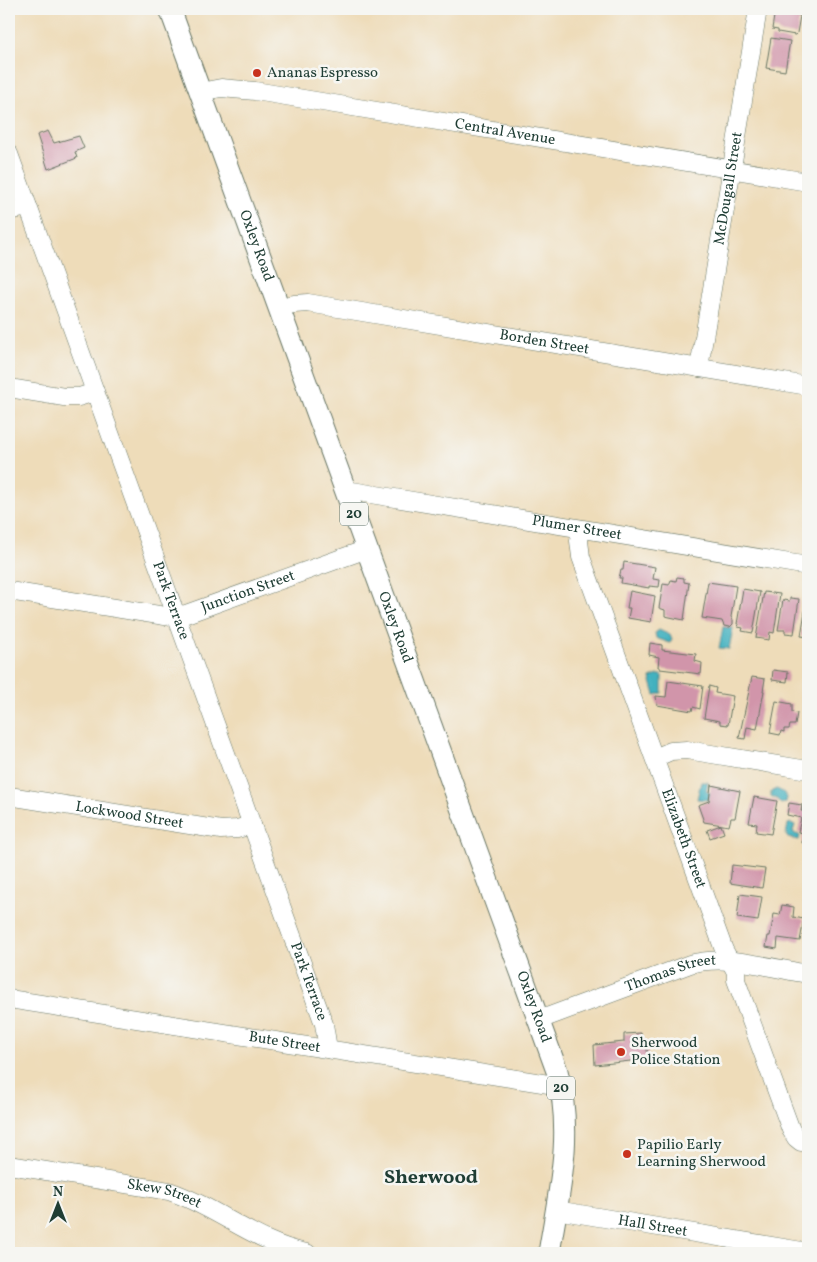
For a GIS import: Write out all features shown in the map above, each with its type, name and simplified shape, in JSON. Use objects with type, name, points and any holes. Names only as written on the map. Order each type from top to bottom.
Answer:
[{"type":"main road","name":"Oxley Road","points":[[170,9],[539,1020],[561,1086],[566,1136],[549,1253]]},
{"type":"street","name":"McDougall Street","points":[[699,368],[758,9]]},
{"type":"street","name":"Central Avenue","points":[[200,92],[220,88],[254,91],[808,182]]},
{"type":"street","name":"Park Terrace","points":[[9,154],[324,1024],[328,1050]]},
{"type":"street","points":[[9,211],[28,207]]},
{"type":"street","name":"Borden Street","points":[[279,307],[308,303],[808,386]]},
{"type":"street","points":[[9,388],[64,397],[79,397],[95,392]]},
{"type":"street","name":"Plumer Street","points":[[346,490],[808,566]]},
{"type":"street","name":"Elizabeth Street","points":[[581,529],[579,541],[581,557],[724,950],[736,972],[736,980],[791,1130],[801,1142]]},
{"type":"street","name":"Junction Street","points":[[9,591],[165,616],[186,614],[367,549]]},
{"type":"street","points":[[655,758],[670,751],[687,750],[808,770]]},
{"type":"street","name":"Lockwood Street","points":[[9,796],[221,830],[237,829],[252,825]]},
{"type":"street","name":"Thomas Street","points":[[539,1020],[690,964],[709,960],[730,961],[808,974]]},
{"type":"street","name":"Bute Street","points":[[9,999],[561,1086]]},
{"type":"street","name":"Skew Street","points":[[9,1165],[169,1191],[187,1198],[280,1246],[307,1253]]},
{"type":"street","name":"Hall Street","points":[[556,1210],[808,1252]]},
{"type":"water","points":[[723,627],[733,628],[729,649],[719,648]]},
{"type":"water","points":[[659,630],[670,635],[672,640],[670,643],[656,638],[655,633]]},
{"type":"water","points":[[662,675],[662,693],[655,695],[650,678]]},
{"type":"water","points":[[701,782],[708,782],[706,791],[710,793],[708,800],[697,799]]},
{"type":"water","points":[[776,789],[785,795],[786,802],[781,804],[771,796],[771,792]]},
{"type":"water","points":[[788,824],[795,825],[793,831],[795,834],[800,835],[799,840],[788,838],[786,835]]},
{"type":"building","points":[[775,10],[800,16],[795,35],[772,29]]},
{"type":"building","points":[[771,38],[790,41],[785,71],[766,68]]},
{"type":"building","points":[[48,131],[54,143],[79,136],[84,148],[75,152],[77,158],[48,169],[37,135]]},
{"type":"building","points":[[624,562],[655,567],[653,579],[660,580],[659,587],[649,586],[649,588],[621,583],[622,578],[619,578]]},
{"type":"building","points":[[677,577],[684,578],[684,582],[689,583],[684,620],[665,616],[665,610],[659,608],[663,584],[669,585],[671,580],[676,581]]},
{"type":"building","points":[[708,582],[736,586],[731,617],[733,624],[730,627],[724,626],[722,621],[702,618]]},
{"type":"building","points":[[743,589],[760,592],[753,633],[742,631],[743,628],[738,627],[739,624],[737,624]]},
{"type":"building","points":[[630,591],[655,596],[651,622],[628,618],[630,608],[627,608]]},
{"type":"building","points":[[764,592],[780,594],[774,633],[770,632],[769,640],[756,638]]},
{"type":"building","points":[[790,598],[799,599],[794,634],[785,633],[785,630],[778,630],[783,600],[790,601]]},
{"type":"building","points":[[808,599],[808,637],[801,636]]},
{"type":"building","points":[[650,643],[662,645],[662,650],[696,654],[695,661],[702,663],[701,674],[660,669],[658,667],[659,657],[649,655]]},
{"type":"building","points":[[773,670],[788,672],[787,682],[772,680]]},
{"type":"building","points":[[752,677],[765,679],[764,691],[757,729],[747,727],[745,739],[739,738]]},
{"type":"building","points":[[668,681],[703,686],[700,709],[693,707],[692,711],[657,705],[656,696],[666,697]]},
{"type":"building","points":[[709,686],[716,688],[715,693],[733,696],[728,725],[720,724],[720,721],[704,718]]},
{"type":"building","points":[[776,701],[792,704],[792,712],[797,713],[795,725],[790,725],[789,729],[784,729],[784,732],[781,731],[780,735],[770,733]]},
{"type":"building","points":[[805,721],[808,721],[808,734],[803,733]]},
{"type":"building","points":[[711,785],[740,791],[735,818],[731,818],[729,826],[704,822],[698,805],[709,801]]},
{"type":"building","points":[[754,797],[777,801],[771,834],[756,832],[757,824],[749,823]]},
{"type":"building","points":[[789,803],[802,805],[801,811],[803,811],[804,805],[808,806],[808,844],[802,843],[803,833],[798,832],[801,818],[787,815]]},
{"type":"building","points":[[721,825],[724,833],[710,838],[707,830]]},
{"type":"building","points":[[732,865],[765,869],[762,888],[730,883]]},
{"type":"building","points":[[740,894],[762,897],[758,921],[737,918]]},
{"type":"building","points":[[782,905],[794,907],[793,917],[804,919],[800,941],[778,938],[777,949],[766,947],[774,914],[780,915]]},
{"type":"building","name":"Sherwood Police Station","points":[[641,1033],[642,1041],[646,1040],[648,1059],[595,1065],[594,1045],[624,1042],[624,1034]]},
{"type":"place","name":"Ananas Espresso","points":[[257,73]]},
{"type":"place","name":"Sherwood Police Station","points":[[621,1052]]},
{"type":"place","name":"Papilio Early Learning Sherwood","points":[[627,1154]]},
{"type":"district","name":"Sherwood","points":[[431,1178]]}]
